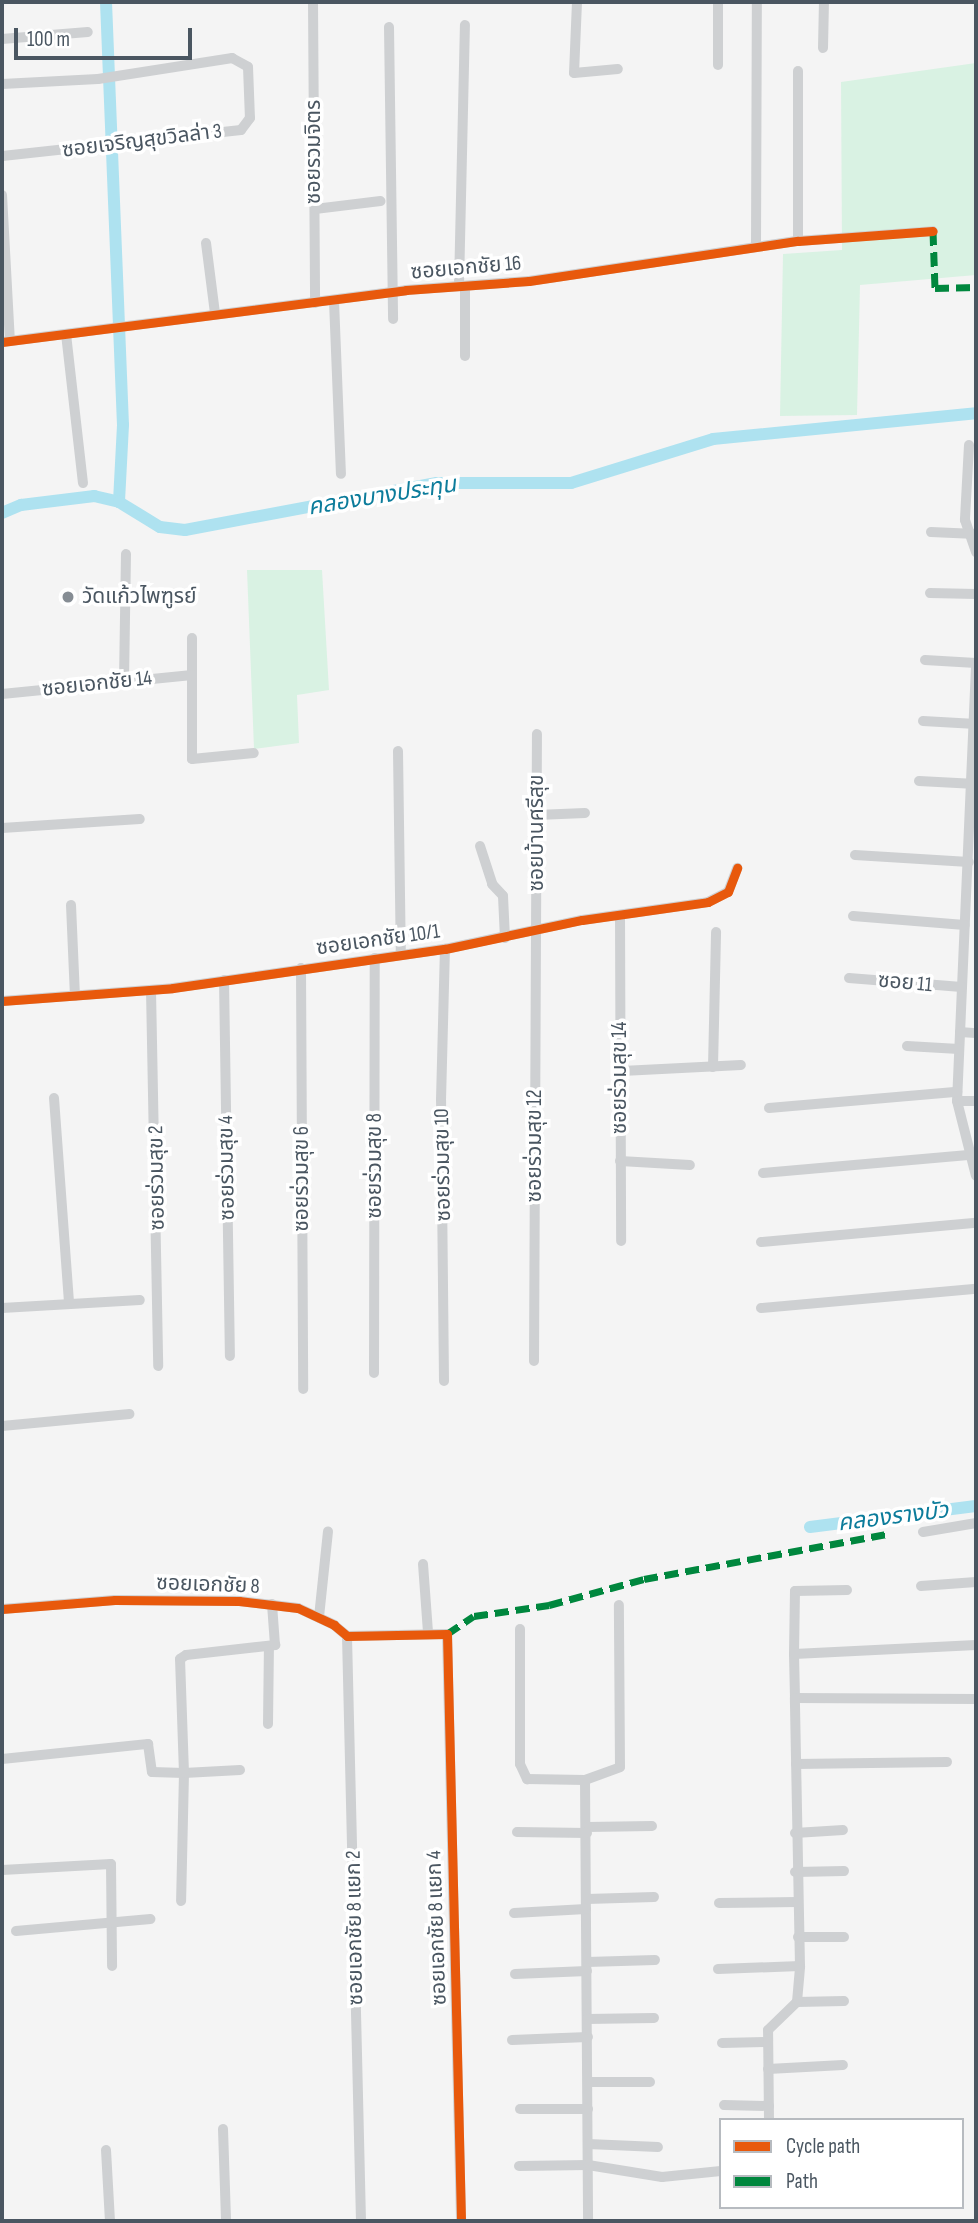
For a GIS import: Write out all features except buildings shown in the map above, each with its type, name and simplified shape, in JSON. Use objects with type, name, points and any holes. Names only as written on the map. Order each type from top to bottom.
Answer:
[{"type":"street","name":"ซอยรวมจิตร","points":[[313,2],[315,303]]},
{"type":"street","points":[[577,2],[574,72],[618,69]]},
{"type":"street","points":[[718,2],[718,65]]},
{"type":"street","points":[[756,247],[757,2]]},
{"type":"street","points":[[823,48],[824,2]]},
{"type":"street","points":[[464,25],[462,286],[465,356]]},
{"type":"street","points":[[389,27],[393,319]]},
{"type":"street","points":[[2,39],[88,32]]},
{"type":"street","name":"ซอยเจริญสุขวิลล่า 3","points":[[2,84],[98,79],[242,59],[248,66],[250,118],[241,130],[95,148],[2,156]]},
{"type":"street","points":[[798,71],[798,241]]},
{"type":"street","points":[[2,195],[6,341]]},
{"type":"street","points":[[315,209],[381,201]]},
{"type":"street","name":"ซอยเอกชัย 16","points":[[6,341],[127,328],[215,313],[462,286],[798,241],[933,231]]},
{"type":"street","points":[[206,243],[215,313]]},
{"type":"street","points":[[334,301],[341,474]]},
{"type":"street","points":[[66,334],[83,483]]},
{"type":"street","points":[[969,446],[972,534],[976,552]]},
{"type":"street","points":[[931,532],[972,534]]},
{"type":"street","points":[[124,681],[126,554]]},
{"type":"street","points":[[930,593],[976,594]]},
{"type":"street","points":[[191,638],[192,759],[254,753]]},
{"type":"street","points":[[925,660],[976,665],[973,846],[969,862],[971,906],[965,925],[957,1096],[968,1155],[976,1176]]},
{"type":"street","name":"ซอยเอกชัย 14","points":[[2,694],[192,675]]},
{"type":"street","points":[[923,721],[974,724]]},
{"type":"street","name":"ซอยบ้านศรีสุข","points":[[537,734],[537,931]]},
{"type":"street","points":[[398,751],[401,955]]},
{"type":"street","points":[[919,781],[974,784]]},
{"type":"street","points":[[537,815],[586,813]]},
{"type":"street","points":[[2,828],[140,819]]},
{"type":"street","points":[[480,846],[492,884],[503,896],[505,937]]},
{"type":"street","points":[[855,855],[969,862]]},
{"type":"street","name":"ซอยเอกชัย 10/1","points":[[2,1001],[151,990],[445,949],[620,915],[714,901],[728,892],[737,868]]},
{"type":"street","points":[[71,905],[75,996]]},
{"type":"street","name":"ซอยร่วมสุข 14","points":[[620,915],[621,1241]]},
{"type":"street","points":[[853,916],[965,925]]},
{"type":"street","name":"ซอยร่วมสุข 12","points":[[534,1361],[537,931]]},
{"type":"street","points":[[713,1067],[716,932]]},
{"type":"street","name":"ซอยร่วมสุข 10","points":[[444,1381],[441,1100],[445,949]]},
{"type":"street","name":"ซอยร่วมสุข 8","points":[[374,1373],[375,958]]},
{"type":"street","points":[[964,966],[976,967]]},
{"type":"street","name":"ซอยร่วมสุข 6","points":[[300,968],[303,1390]]},
{"type":"street","name":"ซอย 11","points":[[849,978],[962,987]]},
{"type":"street","name":"ซอยร่วมสุข 4","points":[[224,980],[230,1356]]},
{"type":"street","name":"ซอยร่วมสุข 2","points":[[151,990],[158,1366]]},
{"type":"street","points":[[960,1032],[976,1033]]},
{"type":"street","points":[[907,1046],[959,1049]]},
{"type":"street","points":[[622,1071],[741,1065]]},
{"type":"street","points":[[769,1108],[957,1096],[976,1101]]},
{"type":"street","points":[[54,1098],[69,1303]]},
{"type":"street","points":[[763,1173],[968,1155]]},
{"type":"street","points":[[620,1161],[690,1165]]},
{"type":"street","points":[[761,1242],[976,1223]]},
{"type":"street","points":[[761,1308],[976,1289]]},
{"type":"street","points":[[2,1308],[140,1300]]},
{"type":"street","points":[[2,1426],[129,1414]]},
{"type":"street","points":[[923,1532],[976,1523]]},
{"type":"street","points":[[319,1617],[328,1531]]},
{"type":"street","points":[[347,1636],[428,1632],[423,1564]]},
{"type":"street","points":[[920,1586],[976,1582]]},
{"type":"street","points":[[769,2118],[768,2030],[797,2002],[800,1966],[795,1872],[795,1591],[847,1590]]},
{"type":"street","name":"ซอยเอกชัย 8","points":[[2,1609],[115,1600],[272,1604],[319,1617],[347,1636]]},
{"type":"street","points":[[181,1901],[184,1773],[182,1657],[269,1647],[276,1643],[272,1604]]},
{"type":"street","points":[[520,1629],[520,1764],[527,1779],[585,1780],[620,1767],[619,1605]]},
{"type":"street","name":"ซอยเอกชัย 8 แยก 4","points":[[428,1632],[447,1634],[451,1640],[450,1819],[461,2221]]},
{"type":"street","name":"ซอยเอกชัย 8 แยก 2","points":[[347,1636],[361,2221]]},
{"type":"street","points":[[794,1654],[976,1645]]},
{"type":"street","points":[[268,1724],[269,1647]]},
{"type":"street","points":[[795,1698],[976,1699]]},
{"type":"street","points":[[2,1759],[145,1744],[149,1746],[152,1772],[240,1770]]},
{"type":"street","points":[[796,1764],[947,1762]]},
{"type":"street","points":[[585,1780],[588,2221]]},
{"type":"street","points":[[517,1832],[652,1826]]},
{"type":"street","points":[[795,1833],[843,1830]]},
{"type":"street","points":[[2,1870],[111,1864],[111,1966]]},
{"type":"street","points":[[795,1872],[844,1871]]},
{"type":"street","points":[[514,1913],[654,1897]]},
{"type":"street","points":[[719,1903],[797,1902]]},
{"type":"street","points":[[16,1931],[150,1919]]},
{"type":"street","points":[[799,1937],[844,1937]]},
{"type":"street","points":[[515,1974],[655,1960]]},
{"type":"street","points":[[718,1969],[800,1966]]},
{"type":"street","points":[[797,2002],[844,2001]]},
{"type":"street","points":[[587,2019],[654,2018]]},
{"type":"street","points":[[512,2040],[587,2037]]},
{"type":"street","points":[[722,2043],[768,2042]]},
{"type":"street","points":[[768,2069],[843,2065]]},
{"type":"street","points":[[588,2082],[650,2082]]},
{"type":"street","points":[[723,2105],[769,2106]]},
{"type":"street","points":[[520,2109],[588,2109]]},
{"type":"street","points":[[222,2129],[226,2221]]},
{"type":"street","points":[[588,2144],[657,2147]]},
{"type":"street","points":[[106,2150],[110,2221]]},
{"type":"street","points":[[519,2166],[588,2165],[662,2177],[719,2171]]},
{"type":"green space","points":[[976,63],[976,275],[860,285],[857,415],[780,416],[783,254],[842,250],[841,82]]},
{"type":"green space","points":[[247,570],[322,570],[329,690],[297,695],[299,743],[254,749]]},
{"type":"waterway","points":[[106,2],[123,425],[119,502]]},
{"type":"waterway","name":"คลองบางประทุน","points":[[2,513],[21,505],[94,496],[119,502],[160,527],[185,530],[437,483],[571,483],[713,439],[976,413]]},
{"type":"waterway","name":"คลองรางบัว","points":[[810,1527],[976,1506]]},
{"type":"marked path","points":[[933,231],[935,288],[976,287]]},
{"type":"marked path","points":[[447,1634],[474,1616],[549,1605],[644,1579],[891,1533]]},
{"type":"cycle path","points":[[2,342],[406,290],[529,281],[798,241],[933,231]]},
{"type":"cycle path","points":[[2,1001],[173,988],[445,949],[582,920],[708,902],[728,892],[737,868]]},
{"type":"cycle path","points":[[2,1609],[115,1600],[239,1601],[298,1608],[334,1625],[347,1636],[447,1634],[461,2221]]},
{"type":"place","name":"วัดแก้วไพฑูรย์","points":[[68,597]]}]
